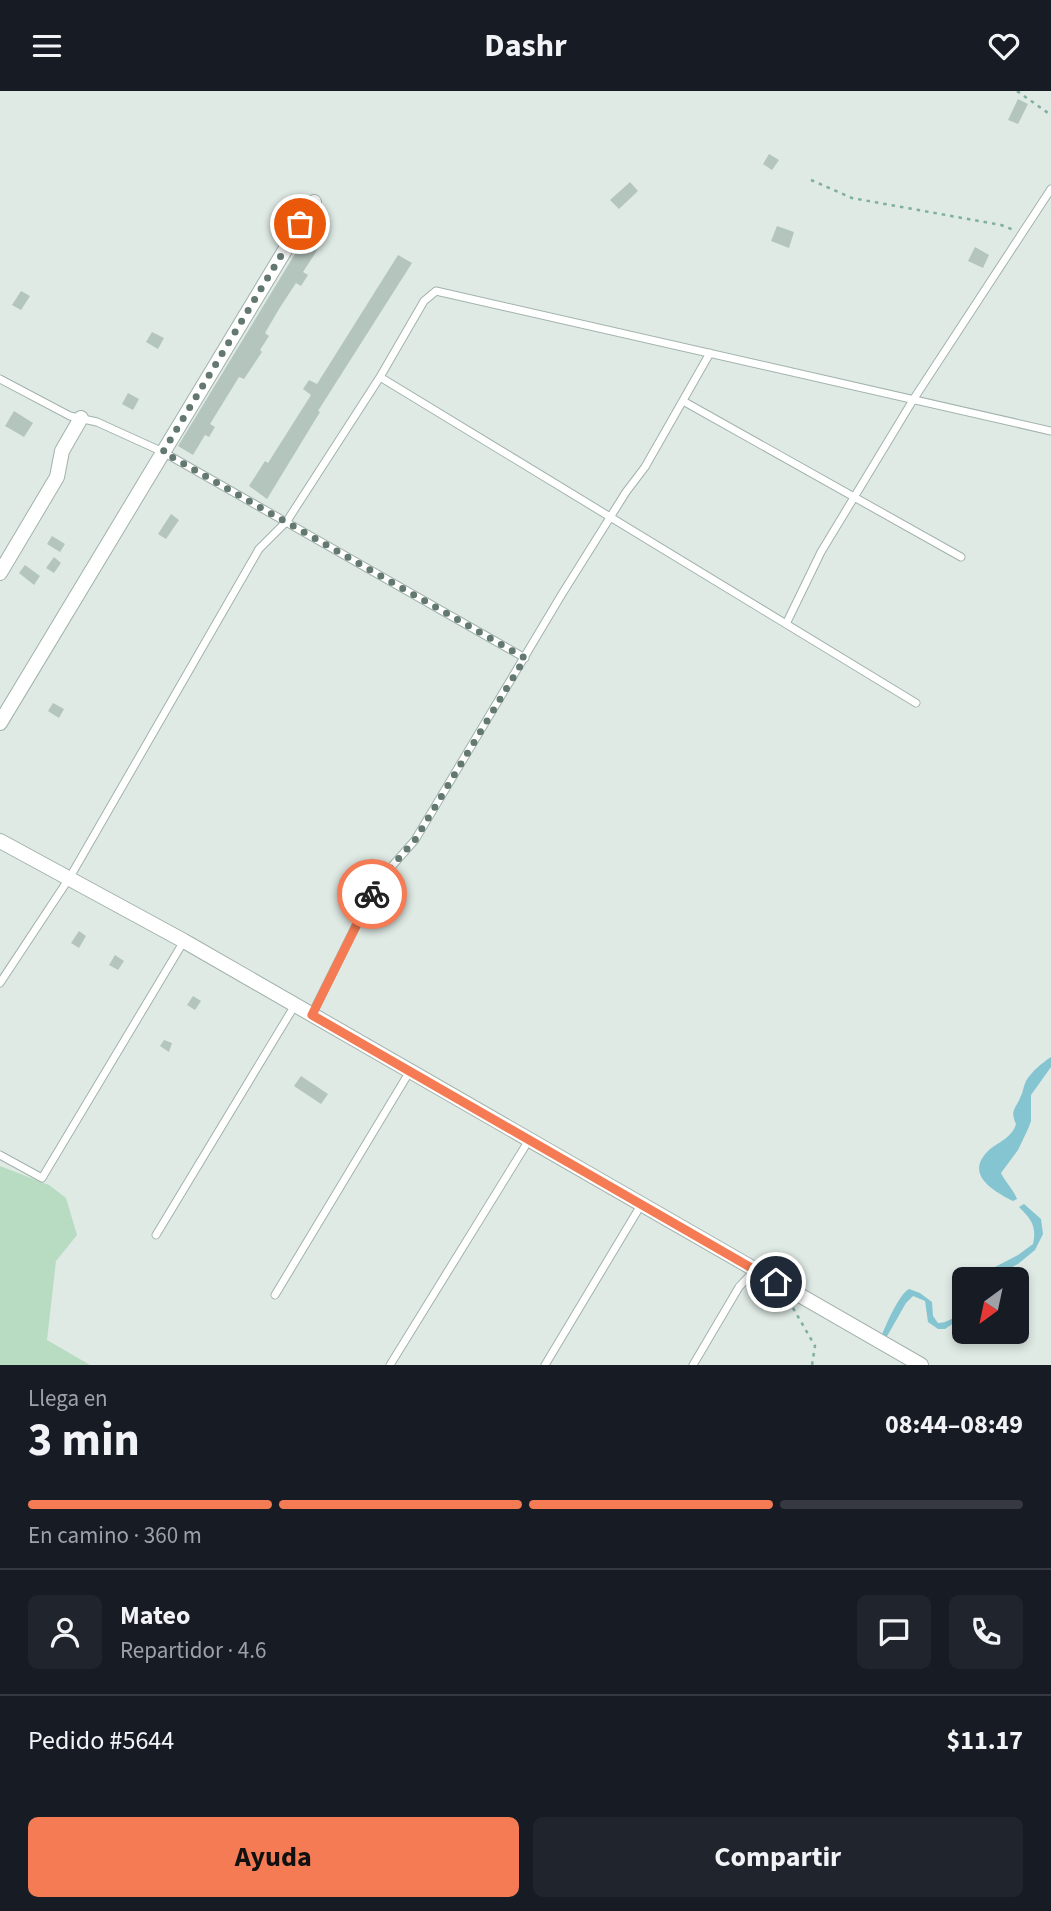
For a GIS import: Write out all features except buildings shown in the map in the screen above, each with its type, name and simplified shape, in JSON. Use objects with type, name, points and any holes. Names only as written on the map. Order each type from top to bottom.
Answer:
[{"type":"street","points":[[0,723],[314,202]]},
{"type":"street","points":[[0,573],[57,477],[62,451],[81,418]]},
{"type":"street","points":[[0,841],[184,941],[921,1365]]},
{"type":"lane","points":[[786,624],[821,552],[913,400],[1051,189]]},
{"type":"lane","points":[[0,983],[70,877],[259,549],[287,521],[380,377],[424,301],[436,291],[1051,431]]},
{"type":"lane","points":[[312,1015],[377,883],[415,840],[610,517],[645,467],[710,353]]},
{"type":"lane","points":[[380,377],[916,703]]},
{"type":"lane","points":[[0,379],[69,416],[97,422],[163,452],[525,658]]},
{"type":"lane","points":[[683,401],[961,557]]},
{"type":"lane","points":[[0,1155],[42,1178],[184,941]]},
{"type":"lane","points":[[156,1235],[295,1005]]},
{"type":"lane","points":[[275,1294],[410,1071]]},
{"type":"lane","points":[[390,1365],[528,1140]]},
{"type":"lane","points":[[545,1365],[641,1205]]},
{"type":"lane","points":[[692,1365],[740,1287],[755,1270]]},
{"type":"path","points":[[1017,91],[1051,115]]},
{"type":"path","points":[[811,180],[852,198],[1001,225],[1020,233]]},
{"type":"path","points":[[740,1287],[780,1297]]},
{"type":"path","points":[[788,1303],[796,1310],[815,1346],[812,1365]]},
{"type":"green space","points":[[0,1166],[49,1185],[66,1198],[77,1235],[56,1261],[47,1340],[90,1365],[0,1365]]},
{"type":"water","points":[[1051,1057],[1051,1067],[1031,1095],[1031,1121],[1028,1129],[1018,1150],[1001,1173],[1016,1196],[1017,1199],[1013,1201],[984,1181],[979,1168],[981,1160],[1014,1129],[1014,1110],[1026,1081],[1037,1067]]},
{"type":"water","points":[[1024,1204],[1041,1219],[1043,1234],[1035,1250],[1018,1264],[1012,1267],[995,1267],[1033,1244],[1032,1223],[1019,1207]]},
{"type":"water","points":[[909,1289],[920,1293],[932,1302],[933,1316],[938,1323],[952,1318],[952,1324],[945,1329],[938,1329],[928,1322],[925,1301],[913,1296],[906,1303],[886,1338],[881,1337]]},
{"type":"way so far","points":[[300,224],[163,452],[525,658],[415,840],[377,883],[372,894]]},
{"type":"route","points":[[372,894],[312,1015],[776,1282]]}]
